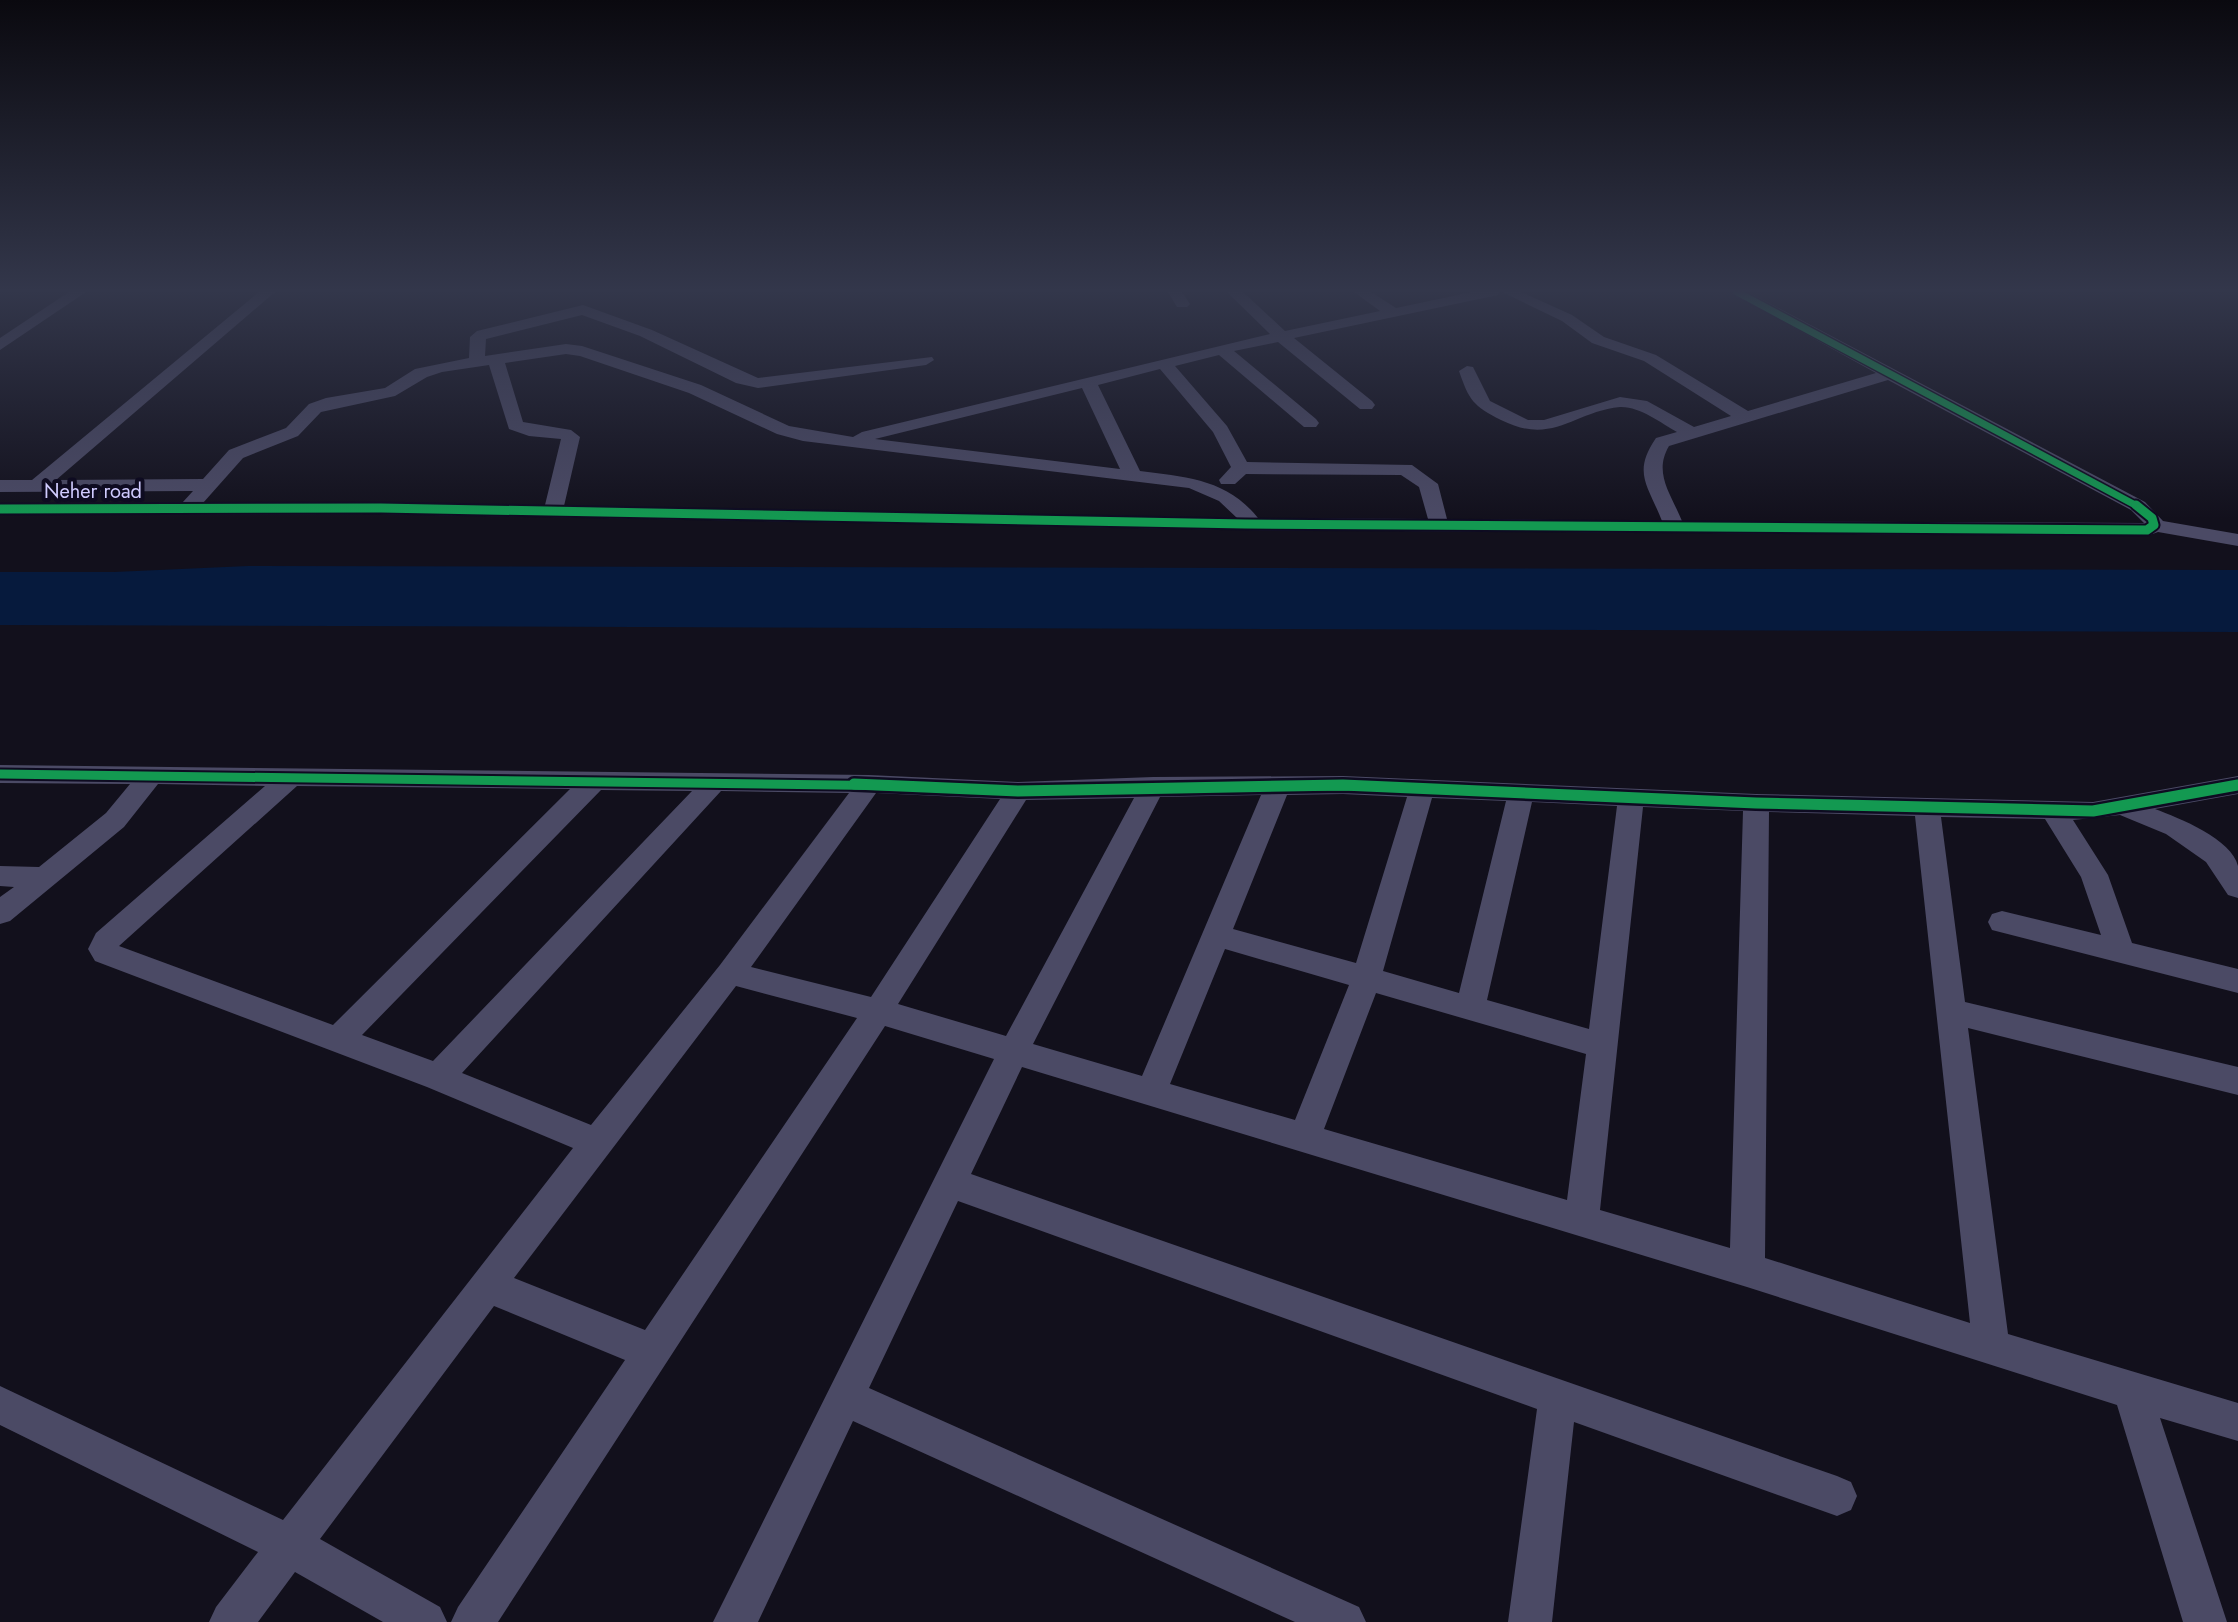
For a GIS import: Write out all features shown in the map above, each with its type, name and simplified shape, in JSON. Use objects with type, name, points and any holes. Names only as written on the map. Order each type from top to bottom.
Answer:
[{"type":"street","points":[[37,486],[178,368]]},
{"type":"street","points":[[186,510],[236,454],[292,432],[315,408],[326,403],[389,392],[429,370],[442,368]]},
{"type":"street","points":[[490,368],[515,425],[533,433],[561,432],[571,437],[553,512]]},
{"type":"street","points":[[633,368],[695,389],[783,430],[803,436],[1191,483],[1218,490],[1234,500],[1252,524]]},
{"type":"street","points":[[718,368],[758,383],[870,368]]},
{"type":"street","points":[[853,441],[882,430],[1145,368]]},
{"type":"street","points":[[1168,368],[1221,430],[1241,468]]},
{"type":"street","points":[[1244,368],[1310,423]]},
{"type":"street","points":[[1320,368],[1366,405]]},
{"type":"street","points":[[1666,368],[1744,416]]},
{"type":"street","points":[[1877,368],[2138,506],[2152,518],[2154,525],[2238,540]]},
{"type":"street","points":[[1467,371],[1475,394],[1484,405],[1525,425],[1545,425],[1620,402],[1641,405],[1692,433]]},
{"type":"street","points":[[1674,527],[1651,469],[1652,459],[1662,442],[1889,374]]},
{"type":"street","points":[[1088,382],[1132,474]]},
{"type":"street","points":[[1218,490],[1241,468],[1405,469],[1428,484],[1439,525]]},
{"type":"street","points":[[0,486],[208,485]]},
{"type":"street","name":"Neher road","points":[[0,509],[381,508],[1252,524],[2147,530],[2154,525]]},
{"type":"street","points":[[0,774],[869,784],[1018,791],[1278,785],[1422,788],[1756,803],[2093,811],[2238,785]]},
{"type":"street","points":[[0,913],[115,820],[151,776]]},
{"type":"street","points":[[291,777],[106,941],[102,949],[105,953],[438,1077],[597,1143]]},
{"type":"street","points":[[338,1040],[594,781]]},
{"type":"street","points":[[438,1077],[715,782]]},
{"type":"street","points":[[231,1622],[487,1285],[730,973],[869,784]]},
{"type":"street","points":[[1151,1092],[1278,785]]},
{"type":"street","points":[[735,1622],[1014,1051],[1153,786]]},
{"type":"street","points":[[1304,1138],[1366,979],[1422,788]]},
{"type":"street","points":[[473,1622],[878,1011],[1018,791]]},
{"type":"street","points":[[1470,1009],[1521,793]]},
{"type":"street","points":[[1582,1220],[1631,797]]},
{"type":"street","points":[[1747,1270],[1756,803]]},
{"type":"street","points":[[2123,806],[2205,843],[2225,863],[2238,888]]},
{"type":"street","points":[[1927,807],[1991,1348]]},
{"type":"street","points":[[2053,810],[2094,875],[2121,952]]},
{"type":"street","points":[[0,876],[45,877]]},
{"type":"street","points":[[2002,922],[2238,981]]},
{"type":"street","points":[[1216,935],[1602,1046]]},
{"type":"street","points":[[730,973],[878,1011],[1582,1220],[2238,1422]]},
{"type":"street","points":[[1951,1011],[2238,1081]]},
{"type":"street","points":[[950,1182],[1837,1496]]},
{"type":"street","points":[[487,1285],[652,1352]]},
{"type":"street","points":[[2132,1391],[2205,1622]]},
{"type":"street","points":[[845,1397],[1344,1622]]},
{"type":"street","points":[[1530,1622],[1558,1397]]},
{"type":"street","points":[[0,1405],[291,1546],[425,1622]]},
{"type":"water","points":[[248,566],[2238,570],[2238,632],[0,625],[0,572],[114,572]]},
{"type":"cycle path","points":[[0,509],[381,508],[1245,524],[2147,530],[2154,525],[2152,518],[2138,506],[1879,368]]},
{"type":"cycle path","points":[[0,774],[869,784],[1018,791],[1343,785],[1756,803],[2093,811],[2238,785]]}]
